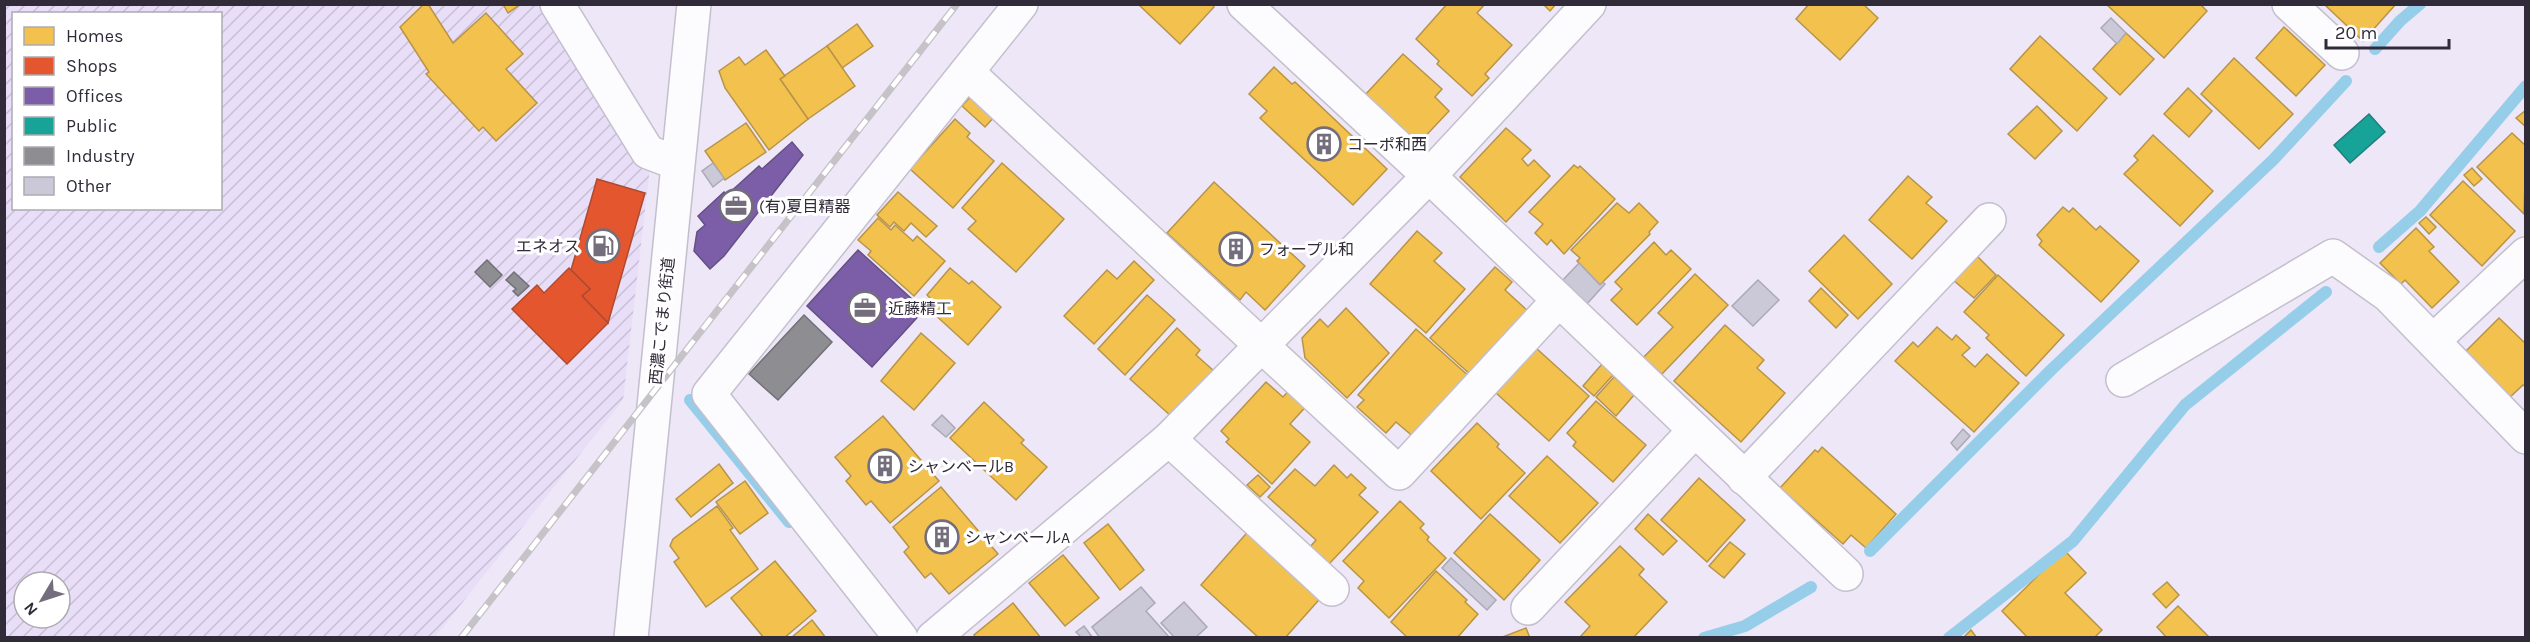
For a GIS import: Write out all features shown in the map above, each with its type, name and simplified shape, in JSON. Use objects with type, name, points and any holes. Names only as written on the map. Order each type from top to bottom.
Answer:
[{"type":"street","points":[[557,4],[648,152],[677,163]]},
{"type":"street","name":"西濃こでまり街道","points":[[631,638],[694,4]]},
{"type":"street","points":[[901,638],[709,394],[1021,4]]},
{"type":"street","points":[[1244,4],[1429,176],[1846,574]]},
{"type":"street","points":[[933,638],[1168,439],[1429,176],[1589,4]]},
{"type":"street","points":[[2289,4],[2342,54]]},
{"type":"street","points":[[967,72],[1399,473],[1559,300]]},
{"type":"street","points":[[1744,477],[1989,220]]},
{"type":"street","points":[[2433,341],[2526,254]]},
{"type":"street","points":[[2123,380],[2333,256],[2388,295],[2526,437]]},
{"type":"street","points":[[1528,608],[1695,430]]},
{"type":"street","points":[[1168,439],[1332,589]]},
{"type":"shaded area","points":[[4,5],[548,5],[650,167],[623,400],[435,637],[5,637]]},
{"type":"building: Homes","points":[[424,4],[428,4],[453,43],[486,13],[523,54],[506,69],[537,103],[496,141],[483,127],[479,131],[426,74],[429,72],[400,27]]},
{"type":"building: Homes","points":[[503,4],[521,4],[508,13]]},
{"type":"building: Homes","points":[[1138,4],[1212,4],[1214,7],[1180,44]]},
{"type":"building: Homes","points":[[1447,4],[1485,4],[1477,13],[1512,45],[1485,74],[1489,78],[1472,96],[1437,64],[1439,61],[1416,39]]},
{"type":"building: Homes","points":[[1543,4],[1556,4],[1550,11]]},
{"type":"building: Homes","points":[[1809,4],[1863,4],[1878,18],[1840,60],[1796,19]]},
{"type":"building: Homes","points":[[2106,4],[2200,4],[2207,11],[2164,58]]},
{"type":"building: Homes","points":[[2328,4],[2396,4],[2363,41],[2326,6]]},
{"type":"building: Homes","points":[[857,24],[873,46],[842,68],[827,46]]},
{"type":"building: Homes","points":[[2284,27],[2325,65],[2296,96],[2256,58]]},
{"type":"building: Homes","points":[[2126,33],[2154,59],[2120,95],[2093,69]]},
{"type":"building: Homes","points":[[2040,36],[2107,98],[2077,131],[2010,69]]},
{"type":"building: Homes","points":[[827,46],[855,86],[808,119],[780,79]]},
{"type":"building: Homes","points":[[766,50],[785,76],[780,79],[808,119],[769,150],[725,88],[719,71],[739,57],[745,65]]},
{"type":"building: Homes","points":[[1403,54],[1442,89],[1435,97],[1449,111],[1418,144],[1365,95]]},
{"type":"building: Homes","points":[[2234,58],[2293,114],[2259,149],[2201,94]]},
{"type":"building: Homes","name":"コーポ和西","points":[[1274,67],[1292,84],[1295,82],[1387,169],[1353,205],[1260,118],[1267,111],[1249,94]]},
{"type":"building: Homes","points":[[2188,88],[2212,111],[2189,137],[2164,114]]},
{"type":"building: Homes","points":[[973,94],[996,115],[985,127],[962,106]]},
{"type":"building: Homes","points":[[2037,106],[2062,131],[2035,159],[2008,134]]},
{"type":"building: Homes","points":[[2526,110],[2526,127],[2516,118]]},
{"type":"building: Homes","points":[[955,119],[970,133],[967,137],[994,161],[953,208],[910,169]]},
{"type":"building: Homes","points":[[746,123],[766,152],[725,180],[705,151]]},
{"type":"building: Homes","points":[[1506,128],[1531,150],[1522,159],[1528,166],[1534,160],[1550,176],[1506,222],[1460,177]]},
{"type":"building: Homes","points":[[2512,133],[2526,146],[2524,214],[2477,167]]},
{"type":"building: Homes","points":[[2153,135],[2213,191],[2180,226],[2124,174],[2138,160],[2134,156]]},
{"type":"building: Homes","points":[[1002,163],[1064,219],[1016,272],[968,229],[976,221],[962,208]]},
{"type":"building: Homes","points":[[1574,165],[1578,168],[1580,166],[1615,199],[1564,254],[1551,240],[1547,245],[1535,233],[1543,224],[1529,212]]},
{"type":"building: Homes","points":[[2472,168],[2482,179],[2474,186],[2464,175]]},
{"type":"building: Homes","points":[[1908,176],[1932,197],[1926,203],[1947,221],[1912,259],[1869,220]]},
{"type":"building: Homes","points":[[2463,181],[2515,231],[2482,266],[2430,215]]},
{"type":"building: Homes","name":"フォープル和","points":[[1214,182],[1305,266],[1265,310],[1246,292],[1240,300],[1167,233]]},
{"type":"building: Homes","points":[[898,192],[937,226],[926,237],[911,223],[904,231],[894,222],[890,227],[877,215]]},
{"type":"building: Homes","points":[[1617,203],[1629,213],[1639,203],[1658,222],[1649,232],[1650,234],[1600,285],[1577,261],[1580,258],[1571,250]]},
{"type":"building: Homes","points":[[2063,207],[2069,212],[2073,208],[2096,230],[2100,226],[2139,261],[2101,302],[2039,245],[2042,241],[2037,235]]},
{"type":"building: Homes","points":[[2426,217],[2436,227],[2429,234],[2419,223]]},
{"type":"building: Homes","points":[[878,218],[891,230],[895,225],[913,241],[917,236],[945,261],[914,296],[868,255],[871,251],[858,240]]},
{"type":"building: Homes","points":[[2416,228],[2434,247],[2429,251],[2459,282],[2432,308],[2405,280],[2401,284],[2380,263]]},
{"type":"building: Homes","points":[[1417,231],[1442,253],[1434,261],[1465,289],[1426,333],[1370,284]]},
{"type":"building: Homes","points":[[1844,235],[1892,284],[1858,319],[1809,271]]},
{"type":"building: Homes","points":[[1654,242],[1666,255],[1671,250],[1691,269],[1637,325],[1611,300],[1622,289],[1615,282]]},
{"type":"building: Homes","points":[[1976,255],[1996,275],[1974,298],[1952,279]]},
{"type":"building: Homes","points":[[1134,261],[1154,280],[1094,344],[1064,316],[1107,270],[1117,279]]},
{"type":"building: Homes","points":[[1495,267],[1512,282],[1505,290],[1530,313],[1472,376],[1430,338]]},
{"type":"building: Homes","points":[[950,268],[969,284],[972,281],[1001,307],[968,345],[932,312],[937,305],[927,295]]},
{"type":"building: Homes","points":[[1695,274],[1728,305],[1662,374],[1643,358],[1673,327],[1658,313]]},
{"type":"building: Homes","points":[[1998,275],[2064,335],[2026,376],[1986,338],[1989,335],[1964,312]]},
{"type":"building: Homes","points":[[1821,288],[1848,315],[1836,328],[1809,301]]},
{"type":"building: Homes","points":[[1147,295],[1175,320],[1125,375],[1098,349]]},
{"type":"building: Homes","points":[[1346,308],[1389,353],[1347,398],[1305,358],[1302,338],[1320,319],[1328,327]]},
{"type":"building: Homes","points":[[2499,318],[2526,344],[2526,387],[2523,385],[2507,400],[2462,355]]},
{"type":"building: Homes","points":[[1725,325],[1764,360],[1757,368],[1785,393],[1741,442],[1674,381]]},
{"type":"building: Homes","points":[[1937,327],[1952,340],[1956,335],[1970,348],[1962,355],[1975,367],[1987,354],[2019,383],[1974,432],[1895,361],[1913,342],[1918,347]]},
{"type":"building: Homes","points":[[1177,328],[1200,350],[1196,355],[1214,371],[1172,417],[1130,379]]},
{"type":"building: Homes","points":[[1416,329],[1471,378],[1416,439],[1396,422],[1386,433],[1357,407],[1364,400],[1358,395]]},
{"type":"building: Homes","points":[[921,333],[955,363],[914,410],[881,381]]},
{"type":"building: Homes","points":[[1536,348],[1589,396],[1549,441],[1496,393]]},
{"type":"building: Homes","points":[[1602,364],[1613,375],[1594,396],[1583,386]]},
{"type":"building: Homes","points":[[1614,377],[1634,395],[1616,416],[1596,397]]},
{"type":"building: Homes","points":[[1266,382],[1283,397],[1294,385],[1311,401],[1290,424],[1310,442],[1272,484],[1226,442],[1229,439],[1221,431]]},
{"type":"building: Homes","points":[[1596,401],[1646,445],[1613,482],[1573,446],[1576,442],[1567,433]]},
{"type":"building: Homes","points":[[984,402],[1024,440],[1021,443],[1047,467],[1016,500],[950,438]]},
{"type":"building: Homes","name":"シャンベールB","points":[[883,416],[939,481],[890,523],[871,501],[866,505],[846,481],[851,476],[835,457]]},
{"type":"building: Homes","points":[[1477,423],[1499,444],[1497,447],[1525,473],[1481,519],[1431,471]]},
{"type":"building: Homes","points":[[1822,447],[1896,514],[1866,548],[1851,535],[1843,544],[1780,488],[1815,450],[1818,452]]},
{"type":"building: Homes","points":[[1547,456],[1598,503],[1560,543],[1509,496]]},
{"type":"building: Homes","points":[[719,464],[733,483],[691,517],[676,499]]},
{"type":"building: Homes","points":[[1334,465],[1347,478],[1351,474],[1366,488],[1359,495],[1378,512],[1329,564],[1310,547],[1316,540],[1268,497],[1295,469],[1315,486]]},
{"type":"building: Homes","points":[[1258,475],[1270,487],[1260,497],[1247,485]]},
{"type":"building: Homes","points":[[1699,478],[1745,520],[1707,562],[1661,520]]},
{"type":"building: Homes","points":[[745,481],[768,513],[740,534],[716,502]]},
{"type":"building: Homes","name":"シャンベールA","points":[[941,487],[998,554],[949,594],[931,573],[925,578],[904,552],[909,547],[893,527]]},
{"type":"building: Homes","points":[[1400,501],[1424,524],[1420,528],[1429,537],[1427,540],[1446,558],[1389,618],[1358,588],[1364,581],[1343,561]]},
{"type":"building: Homes","points":[[717,506],[733,528],[730,530],[758,569],[706,607],[674,562],[679,558],[670,546],[673,539]]},
{"type":"building: Homes","points":[[1490,514],[1540,560],[1504,600],[1454,553]]},
{"type":"building: Homes","points":[[1648,514],[1677,541],[1663,555],[1635,529]]},
{"type":"building: Homes","points":[[1108,524],[1144,570],[1120,590],[1084,543]]},
{"type":"building: Homes","points":[[1252,527],[1325,593],[1285,638],[1259,638],[1201,585]]},
{"type":"building: Homes","points":[[1730,542],[1745,554],[1724,578],[1709,566]]},
{"type":"building: Homes","points":[[1620,546],[1644,569],[1639,575],[1667,602],[1633,638],[1583,638],[1581,636],[1590,626],[1565,602]]},
{"type":"building: Homes","points":[[2064,550],[2086,573],[2065,593],[2102,630],[2094,638],[2028,638],[2002,611]]},
{"type":"building: Homes","points":[[1063,555],[1099,598],[1065,626],[1029,583]]},
{"type":"building: Homes","points":[[775,561],[816,611],[784,638],[764,638],[731,598]]},
{"type":"building: Homes","points":[[1436,571],[1467,600],[1465,602],[1478,614],[1457,638],[1408,638],[1391,622]]},
{"type":"building: Homes","points":[[2167,582],[2179,595],[2166,608],[2153,594]]},
{"type":"building: Homes","points":[[1013,603],[1041,638],[976,638],[974,635]]},
{"type":"building: Homes","points":[[2178,606],[2210,638],[2167,638],[2157,627]]},
{"type":"building: Homes","points":[[812,620],[826,638],[791,638]]},
{"type":"building: Homes","points":[[1526,628],[1530,638],[1500,638]]},
{"type":"building: Homes","points":[[1971,630],[1977,638],[1963,638]]},
{"type":"building: Shops","points":[[597,179],[645,193],[608,323],[582,296],[590,289],[571,270]]},
{"type":"building: Shops","points":[[569,268],[590,289],[582,296],[608,323],[567,364],[512,309],[537,285],[544,293]]},
{"type":"building: Offices","name":"(有)夏目精器","points":[[792,142],[803,155],[724,256],[710,269],[694,251],[697,232],[705,225],[698,216],[724,192],[727,195],[759,166],[762,169]]},
{"type":"building: Offices","name":"近藤精工","points":[[858,250],[924,310],[872,367],[807,306]]},
{"type":"building: Public","points":[[2369,114],[2385,132],[2350,163],[2334,145]]},
{"type":"building: Industry","points":[[487,260],[502,275],[490,287],[475,272]]},
{"type":"building: Industry","points":[[514,272],[529,286],[518,296],[513,291],[516,289],[506,280]]},
{"type":"building: Industry","points":[[804,315],[832,342],[778,400],[749,374]]},
{"type":"building: Other","points":[[2111,18],[2126,33],[2117,44],[2101,28]]},
{"type":"building: Other","points":[[713,163],[724,178],[713,187],[702,171]]},
{"type":"building: Other","points":[[1579,263],[1600,285],[1603,282],[1605,284],[1586,305],[1561,282]]},
{"type":"building: Other","points":[[1758,280],[1779,300],[1753,326],[1732,306]]},
{"type":"building: Other","points":[[942,415],[955,428],[946,437],[932,425]]},
{"type":"building: Other","points":[[1963,429],[1970,436],[1957,450],[1951,443]]},
{"type":"building: Other","points":[[1451,558],[1496,600],[1487,610],[1442,568]]},
{"type":"building: Other","points":[[1141,587],[1155,603],[1146,611],[1170,638],[1100,638],[1092,627]]},
{"type":"building: Other","points":[[1184,602],[1207,627],[1195,638],[1175,638],[1161,623]]},
{"type":"building: Other","points":[[1084,626],[1093,638],[1082,638],[1076,632]]},
{"type":"waterway","points":[[2375,49],[2400,21],[2420,4]]},
{"type":"waterway","points":[[1870,551],[2051,370],[2273,160],[2346,81]]},
{"type":"waterway","points":[[2379,247],[2420,211],[2526,86]]},
{"type":"waterway","points":[[1949,638],[2073,541],[2185,405],[2326,292]]},
{"type":"waterway","points":[[690,400],[789,522]]},
{"type":"waterway","points":[[1704,638],[1745,626],[1811,587]]},
{"type":"railway","points":[[461,638],[957,4]]},
{"type":"place","name":"コーポ和西","points":[[1324,144]]},
{"type":"place","name":"(有)夏目精器","points":[[736,206]]},
{"type":"place","name":"エネオス","points":[[603,246]]},
{"type":"place","name":"フォープル和","points":[[1236,249]]},
{"type":"place","name":"近藤精工","points":[[865,308]]},
{"type":"place","name":"シャンベールB","points":[[885,466]]},
{"type":"place","name":"シャンベールA","points":[[942,537]]}]
